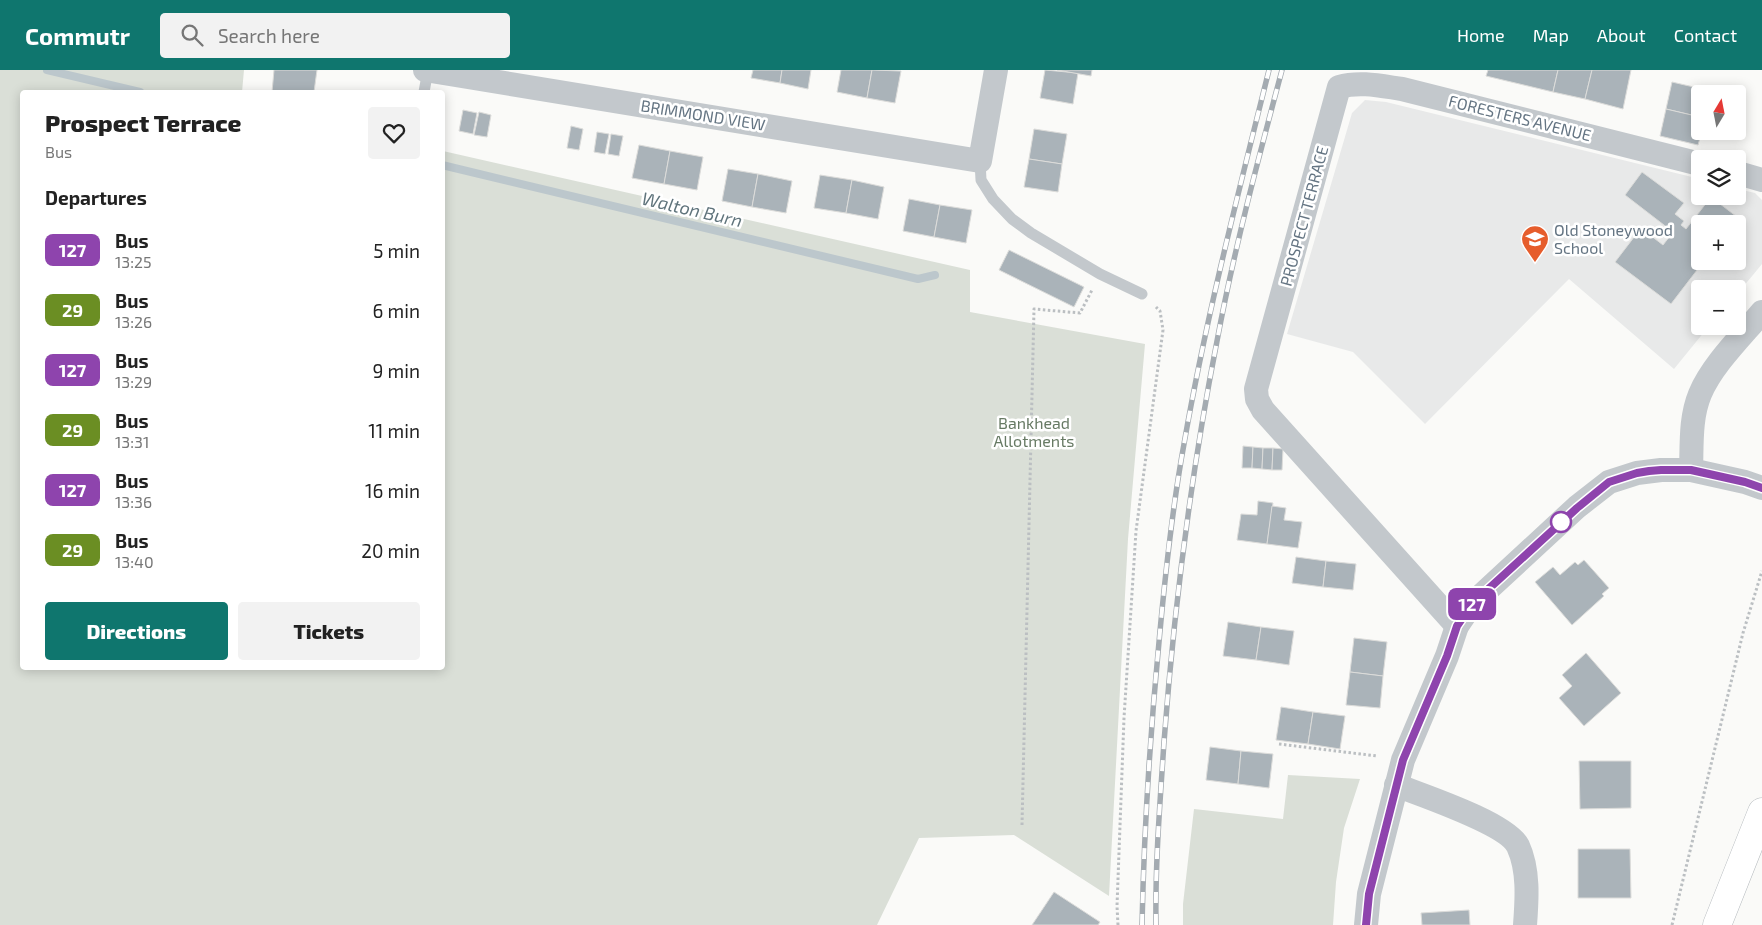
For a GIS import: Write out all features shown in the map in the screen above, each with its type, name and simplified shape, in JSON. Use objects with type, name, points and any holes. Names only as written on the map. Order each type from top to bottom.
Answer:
[{"type":"main road","points":[[1717,925],[1762,812]]},
{"type":"street","name":"BRIMMOND VIEW","points":[[426,70],[980,161]]},
{"type":"street","points":[[980,161],[996,70]]},
{"type":"street","name":"FORESTERS AVENUE","points":[[1339,88],[1350,84],[1365,84],[1402,89],[1691,162]]},
{"type":"street","name":"PROSPECT TERRACE","points":[[1339,88],[1256,389],[1258,399],[1263,410],[1457,626]]},
{"type":"street","points":[[1746,175],[1762,180]]},
{"type":"street","points":[[1691,470],[1692,428],[1700,394],[1718,365],[1762,312]]},
{"type":"street","points":[[1366,925],[1369,894],[1403,760],[1447,656],[1457,626],[1472,604],[1577,508],[1609,482],[1637,473],[1691,470],[1756,482]]},
{"type":"street","points":[[1396,785],[1477,818],[1503,831],[1517,844],[1526,875],[1525,925]]},
{"type":"lane","points":[[424,90],[426,70]]},
{"type":"lane","points":[[980,161],[980,180],[993,199],[1012,219],[1031,233],[1100,274],[1142,294]]},
{"type":"path","points":[[1022,825],[1034,309],[1080,313],[1100,274]]},
{"type":"path","points":[[1118,925],[1117,906],[1124,718],[1136,531],[1162,330],[1160,311],[1142,294]]},
{"type":"path","points":[[1672,925],[1740,642],[1762,571]]},
{"type":"path","points":[[1279,744],[1403,760]]},
{"type":"shaded area","name":"Old Stoneywood School","points":[[1365,100],[1386,102],[1691,177],[1691,205],[1746,205],[1746,191],[1755,193],[1762,200],[1762,264],[1746,283],[1746,280],[1691,280],[1691,335],[1702,335],[1674,369],[1569,279],[1425,424],[1353,352],[1287,334],[1352,113]]},
{"type":"green space","name":"Bankhead Allotments","points":[[0,70],[244,70],[242,90],[20,90],[20,670],[445,670],[445,151],[970,270],[970,312],[1145,344],[1128,539],[1109,896],[1014,835],[919,838],[877,925],[0,925]]},
{"type":"green space","points":[[1288,775],[1360,779],[1344,828],[1336,882],[1333,925],[1183,925],[1183,904],[1194,809],[1283,819]]},
{"type":"building","points":[[274,70],[317,70],[314,90],[272,90]]},
{"type":"building","points":[[753,70],[782,70],[780,83],[751,78]]},
{"type":"building","points":[[782,70],[811,70],[808,89],[780,83]]},
{"type":"building","points":[[841,70],[872,70],[867,98],[837,92]]},
{"type":"building","points":[[872,70],[901,71],[895,103],[867,98]]},
{"type":"building","points":[[1045,70],[1078,73],[1073,104],[1040,98]]},
{"type":"building","points":[[1057,70],[1092,70],[1091,76]]},
{"type":"building","points":[[1488,70],[1558,70],[1553,92],[1486,76]]},
{"type":"building","points":[[1558,70],[1592,70],[1585,99],[1553,92]]},
{"type":"building","points":[[1592,70],[1631,70],[1623,109],[1585,99]]},
{"type":"building","points":[[1672,82],[1691,86],[1691,115],[1666,109]]},
{"type":"building","points":[[1666,109],[1691,115],[1691,140],[1699,140],[1698,145],[1660,136]]},
{"type":"building","points":[[463,110],[477,113],[473,134],[459,131]]},
{"type":"building","points":[[479,112],[491,115],[487,137],[474,135]]},
{"type":"building","points":[[571,126],[583,129],[579,150],[567,148]]},
{"type":"building","points":[[1034,129],[1067,134],[1062,164],[1029,159]]},
{"type":"building","points":[[597,132],[609,134],[605,154],[594,152]]},
{"type":"building","points":[[611,134],[623,136],[619,156],[608,154]]},
{"type":"building","points":[[639,145],[670,151],[664,184],[632,178]]},
{"type":"building","points":[[670,151],[703,157],[697,190],[664,184]]},
{"type":"building","points":[[1029,159],[1062,164],[1058,192],[1024,187]]},
{"type":"building","points":[[728,169],[758,174],[752,207],[722,201]]},
{"type":"building","points":[[1642,172],[1684,203],[1675,214],[1684,221],[1681,225],[1686,229],[1691,223],[1691,270],[1697,270],[1671,304],[1615,262],[1641,228],[1663,245],[1673,232],[1625,195]]},
{"type":"building","points":[[758,174],[792,181],[786,213],[752,207]]},
{"type":"building","points":[[820,175],[852,180],[846,213],[814,208]]},
{"type":"building","points":[[852,180],[884,187],[878,219],[846,213]]},
{"type":"building","points":[[909,199],[940,205],[934,237],[903,231]]},
{"type":"building","points":[[940,205],[972,210],[966,243],[934,237]]},
{"type":"building","points":[[1705,205],[1721,205],[1735,215],[1697,215]]},
{"type":"building","points":[[1009,250],[1084,287],[1074,307],[999,270]]},
{"type":"building","points":[[1243,446],[1253,447],[1252,468],[1242,468]]},
{"type":"building","points":[[1253,447],[1263,448],[1262,469],[1252,468]]},
{"type":"building","points":[[1263,448],[1273,448],[1272,470],[1262,469]]},
{"type":"building","points":[[1273,448],[1283,449],[1282,470],[1272,470]]},
{"type":"building","points":[[1258,501],[1273,503],[1267,544],[1237,540],[1241,514],[1257,515]]},
{"type":"building","points":[[1272,506],[1286,508],[1284,520],[1302,522],[1298,548],[1267,544]]},
{"type":"building","points":[[1296,557],[1326,561],[1323,587],[1292,583]]},
{"type":"building","points":[[1584,560],[1609,588],[1602,594],[1604,596],[1572,625],[1535,582],[1553,567],[1560,575],[1575,562],[1578,565]]},
{"type":"building","points":[[1326,561],[1356,564],[1353,590],[1323,587]]},
{"type":"building","points":[[1228,622],[1261,627],[1256,660],[1223,656]]},
{"type":"building","points":[[1261,627],[1294,631],[1289,665],[1256,660]]},
{"type":"building","points":[[1354,638],[1387,642],[1383,676],[1350,672]]},
{"type":"building","points":[[1586,653],[1621,693],[1584,726],[1559,698],[1572,686],[1562,675]]},
{"type":"building","points":[[1350,672],[1383,676],[1380,708],[1346,705]]},
{"type":"building","points":[[1281,707],[1313,712],[1308,744],[1276,740]]},
{"type":"building","points":[[1313,712],[1345,716],[1340,749],[1308,744]]},
{"type":"building","points":[[1210,747],[1241,751],[1238,784],[1206,780]]},
{"type":"building","points":[[1241,751],[1273,754],[1269,788],[1238,784]]},
{"type":"building","points":[[1579,761],[1631,761],[1631,808],[1580,809]]},
{"type":"building","points":[[1578,849],[1630,849],[1631,898],[1578,898]]},
{"type":"building","points":[[1054,892],[1100,922],[1098,925],[1032,925]]},
{"type":"building","points":[[1469,910],[1470,925],[1422,925],[1421,913]]},
{"type":"waterway","name":"Walton Burn","points":[[47,70],[132,90]]},
{"type":"waterway","name":"Walton Burn","points":[[445,166],[918,279],[935,275]]},
{"type":"railway","points":[[1142,925],[1153,713],[1169,543],[1176,493],[1212,303],[1269,70]]},
{"type":"railway","points":[[1156,925],[1158,834],[1168,692],[1178,591],[1191,491],[1231,273],[1255,171],[1282,70]]},
{"type":"bus line","name":"127","points":[[1366,925],[1369,894],[1403,760],[1447,656],[1457,626],[1472,604],[1577,508],[1609,482],[1649,471],[1691,470],[1745,482],[1762,488]]},
{"type":"place","name":"Old Stoneywood School","points":[[1535,263]]}]
